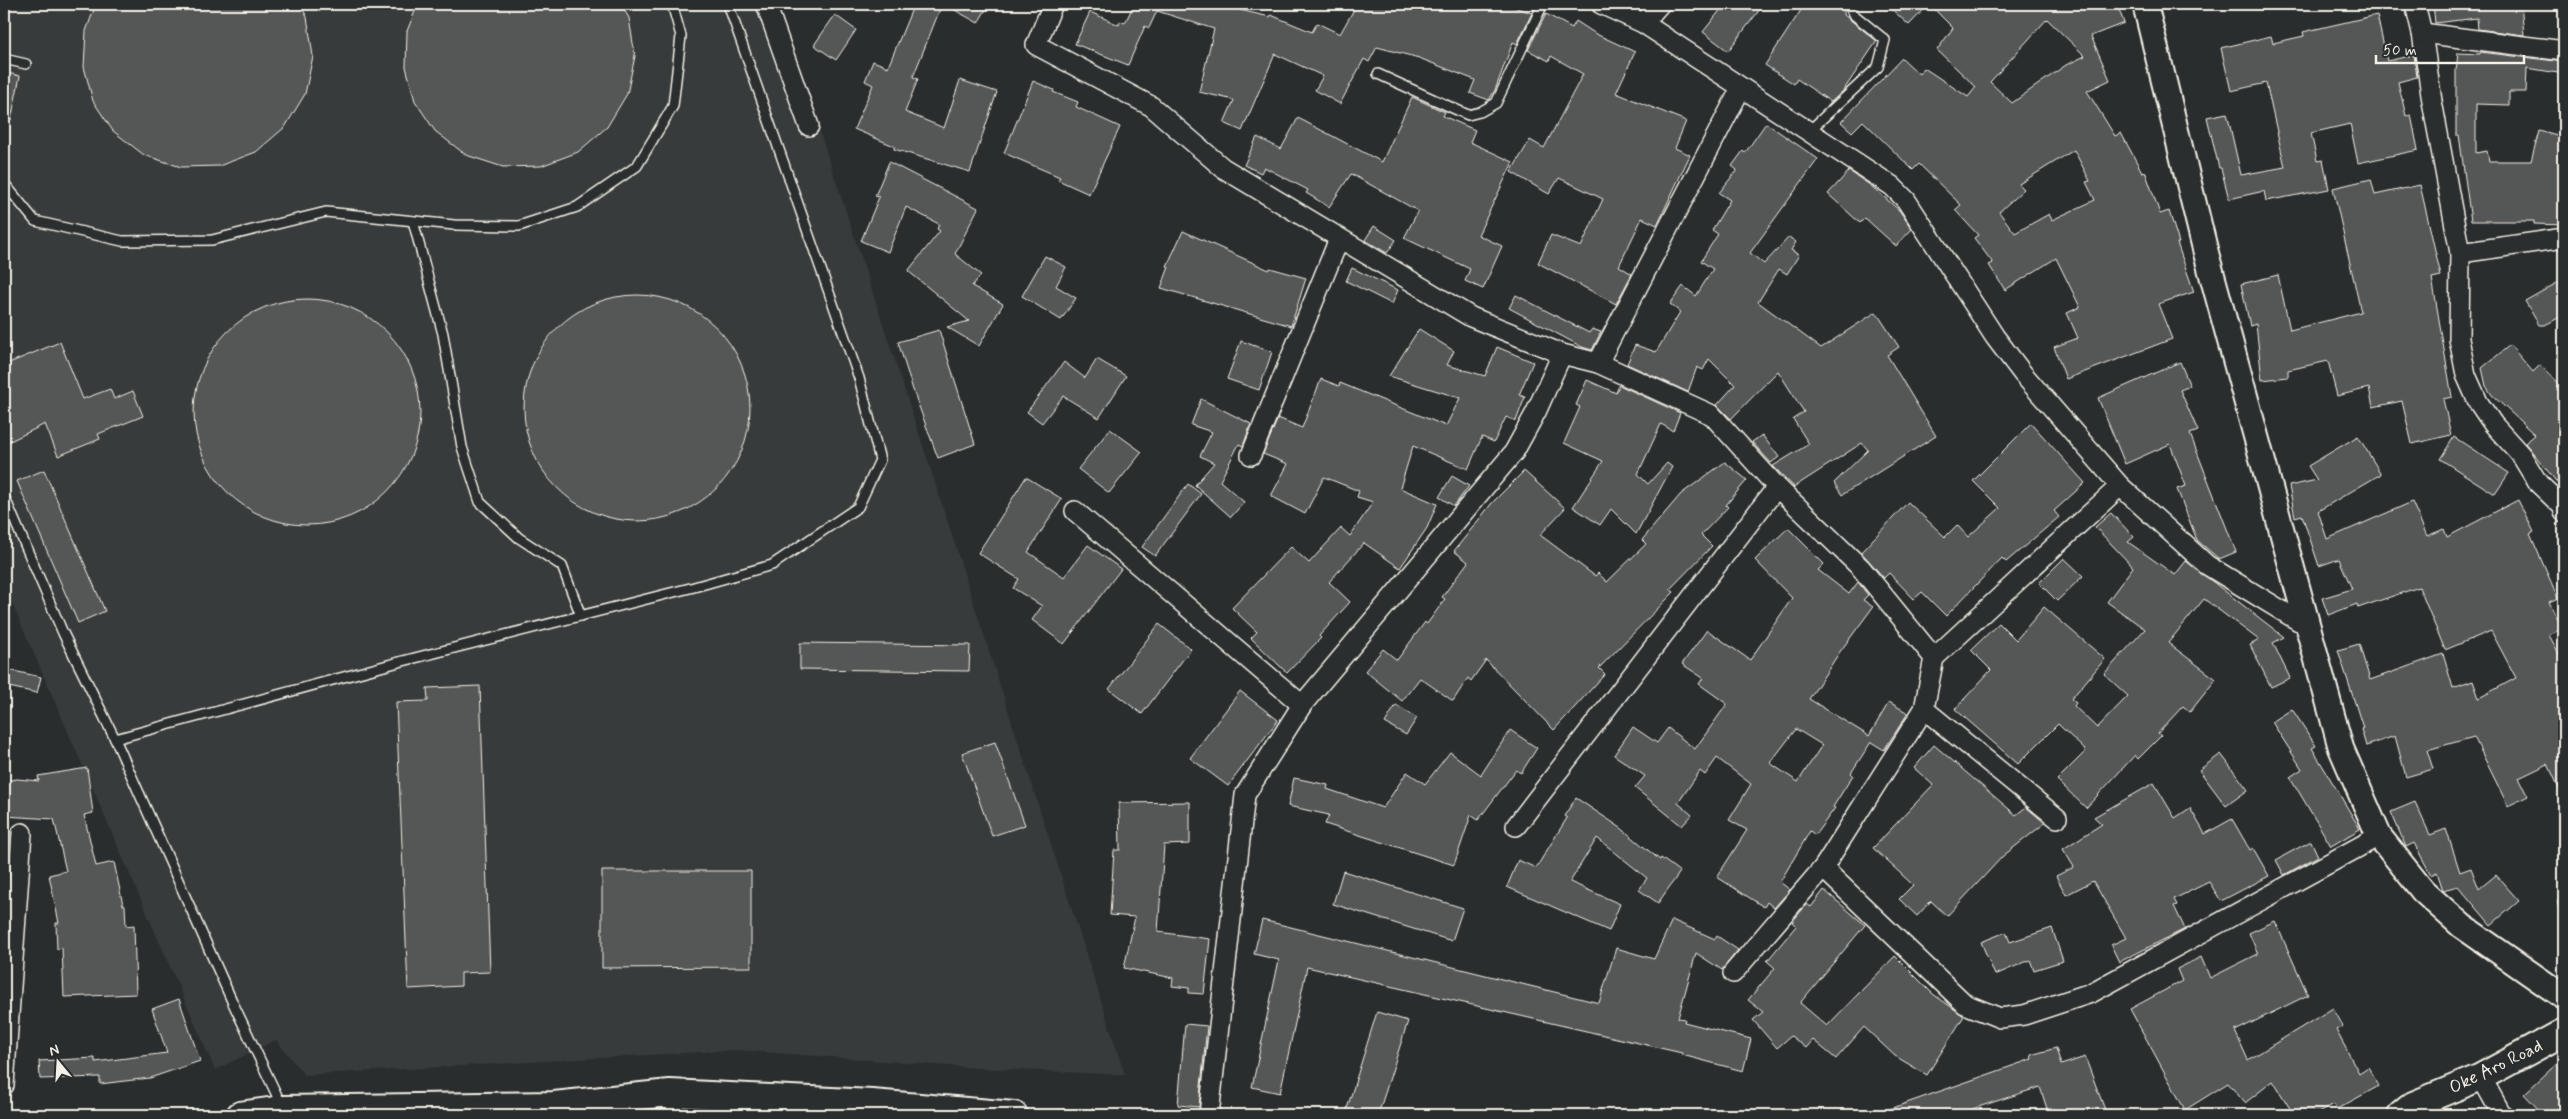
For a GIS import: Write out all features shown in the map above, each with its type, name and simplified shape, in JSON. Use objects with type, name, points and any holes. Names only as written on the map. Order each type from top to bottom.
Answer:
[{"type":"main road","name":"Oke Aro Road","points":[[2401,1115],[2413,1105],[2481,1077],[2564,1032]]},
{"type":"main road","points":[[249,1115],[283,1109],[321,1112],[554,1110],[673,1104],[804,1101],[872,1103],[1014,1115]]},
{"type":"street","points":[[766,4],[808,126]]},
{"type":"street","points":[[1053,4],[1036,45],[1151,106],[1223,168],[1471,317],[1562,354],[1598,364],[1712,414],[1777,487],[1861,568],[1934,658]]},
{"type":"street","points":[[1601,4],[1643,23],[1873,172],[1906,200],[1995,337],[2023,374],[2120,486],[2207,565],[2307,626]]},
{"type":"street","points":[[1643,23],[1660,4]]},
{"type":"street","points":[[2145,4],[2206,253],[2341,748],[2379,836],[2423,892],[2462,926],[2564,997]]},
{"type":"street","points":[[2415,4],[2422,33],[2432,101],[2460,253],[2459,339],[2466,375],[2478,402],[2493,424],[2521,455],[2538,483],[2564,508]]},
{"type":"street","points":[[2422,33],[2564,51]]},
{"type":"street","points":[[1598,364],[1741,88]]},
{"type":"street","points":[[2460,253],[2564,238]]},
{"type":"street","points":[[1251,455],[1339,239]]},
{"type":"street","points":[[1209,1115],[1245,795],[1302,705],[1514,452],[1536,412],[1562,354]]},
{"type":"street","points":[[1733,972],[1823,868],[1924,708],[1934,658],[2120,486]]},
{"type":"street","points":[[1516,826],[1777,487]]},
{"type":"street","points":[[1075,511],[1302,705]]},
{"type":"street","points":[[1924,708],[2057,818]]},
{"type":"street","points":[[4,1085],[22,833]]},
{"type":"street","points":[[1823,868],[1965,1004],[2000,1018],[2024,1015],[2091,993],[2379,836]]},
{"type":"street","points":[[2481,1077],[2502,1115]]},
{"type":"lane","points":[[4,183],[35,221],[122,241],[212,240],[326,212],[454,225],[519,226],[577,207],[637,166],[673,106],[681,36],[672,4]]},
{"type":"lane","points":[[115,739],[772,565],[858,507],[880,460],[859,378],[728,4]]},
{"type":"lane","points":[[1378,74],[1468,115],[1480,112],[1496,104],[1543,4]]},
{"type":"lane","points":[[1809,132],[1878,67],[1883,54],[1885,40],[1853,14],[1849,4]]},
{"type":"lane","points":[[4,59],[26,64]]},
{"type":"lane","points":[[412,221],[444,334],[462,447],[480,502],[519,538],[562,566],[581,616]]},
{"type":"lane","points":[[4,496],[63,633],[115,739],[232,1001],[283,1109]]},
{"type":"shaded area","points":[[4,4],[778,4],[940,498],[1125,1075],[977,1068],[735,1050],[304,1075],[276,1040],[215,1070],[4,585]]},
{"type":"building","points":[[96,4],[300,4],[307,17],[313,56],[305,94],[285,127],[256,152],[219,166],[181,167],[144,155],[113,131],[93,101],[84,67],[86,31]]},
{"type":"building","points":[[418,4],[621,4],[629,18],[635,56],[627,94],[607,127],[578,152],[541,166],[503,167],[466,155],[435,131],[415,101],[406,67],[407,31]]},
{"type":"building","points":[[914,4],[942,4],[913,77],[918,79],[905,112],[944,128],[960,80],[997,92],[970,172],[894,149],[894,146],[854,129],[873,85],[865,81],[873,61],[888,67]]},
{"type":"building","points":[[944,4],[989,4],[978,23]]},
{"type":"building","points":[[1134,4],[1214,4],[1270,17],[1271,15],[1312,32],[1317,23],[1340,34],[1357,4],[1488,4],[1501,9],[1503,4],[1505,4],[1532,13],[1517,44],[1513,42],[1495,90],[1489,100],[1470,93],[1475,80],[1419,58],[1377,47],[1369,62],[1364,59],[1340,104],[1315,90],[1323,76],[1275,54],[1242,131],[1224,123],[1234,100],[1199,92],[1214,29],[1157,11],[1149,28],[1145,26],[1128,65],[1075,44],[1090,12],[1119,25],[1120,21],[1125,23]]},
{"type":"building","points":[[1725,4],[1764,4],[1728,51],[1703,32]]},
{"type":"building","points":[[1805,4],[1838,4],[1844,8],[1844,15],[1877,41],[1843,91],[1831,102],[1797,79],[1794,84],[1765,65]]},
{"type":"building","points":[[1886,4],[1929,4],[1909,25]]},
{"type":"building","points":[[1929,4],[2117,4],[2124,23],[2091,36],[2110,80],[2087,91],[2115,136],[2121,133],[2142,172],[2145,171],[2160,214],[2169,211],[2179,243],[2177,243],[2194,292],[2158,304],[2172,339],[2066,379],[2054,347],[2078,338],[2067,313],[2080,307],[2056,258],[2005,290],[1989,265],[1993,263],[1974,238],[1978,235],[1955,210],[1961,205],[1919,164],[1913,170],[1863,121],[1852,132],[1841,122],[1902,58],[1919,74],[1924,68],[1968,97],[1976,87],[1937,50],[1953,28]],"holes":[[[2047,19],[2085,56],[2066,65],[2012,103],[1990,82]],[[2074,150],[2090,181],[2086,182],[2095,200],[2052,220],[2049,214],[2015,233],[1999,212],[2024,189],[2019,184]]]},
{"type":"building","points":[[2433,4],[2521,4],[2524,35],[2478,29],[2477,18],[2435,23]]},
{"type":"building","points":[[1546,14],[1572,28],[1576,21],[1596,34],[1635,52],[1616,93],[1686,121],[1675,148],[1690,155],[1657,225],[1642,218],[1619,266],[1632,274],[1616,304],[1538,263],[1551,235],[1581,247],[1603,199],[1559,178],[1549,194],[1511,172],[1530,140],[1544,148],[1583,74],[1551,56],[1549,61],[1528,50]]},
{"type":"building","points":[[835,15],[856,30],[836,60],[814,45]]},
{"type":"building","points":[[2377,15],[2387,61],[2414,55],[2417,77],[2398,82],[2406,116],[2411,115],[2418,150],[2358,163],[2350,124],[2311,133],[2317,161],[2323,160],[2329,189],[2266,201],[2264,191],[2229,199],[2221,168],[2219,168],[2207,117],[2227,113],[2241,175],[2285,167],[2266,83],[2231,91],[2221,48],[2271,36],[2273,43],[2304,36],[2303,32]]},
{"type":"building","points":[[2480,52],[2564,62],[2564,74],[2527,68],[2526,92],[2509,92],[2509,105],[2476,104],[2476,153],[2487,151],[2489,161],[2531,161],[2539,131],[2564,138],[2564,225],[2534,224],[2534,221],[2471,221],[2459,135],[2456,135],[2456,71],[2458,53],[2480,54]]},
{"type":"building","points":[[4,72],[20,76],[11,120],[4,119]]},
{"type":"building","points":[[1033,81],[1054,90],[1053,92],[1078,102],[1076,107],[1120,127],[1089,194],[1058,180],[1060,177],[1004,153]]},
{"type":"building","points":[[1412,97],[1445,112],[1443,116],[1475,130],[1470,142],[1513,162],[1478,235],[1502,246],[1483,289],[1465,281],[1470,269],[1404,238],[1418,211],[1351,174],[1329,207],[1306,193],[1308,190],[1264,167],[1261,173],[1244,165],[1257,137],[1281,149],[1298,118],[1382,162]]},
{"type":"building","points":[[1766,123],[1818,159],[1750,253],[1764,264],[1789,237],[1796,242],[1791,250],[1799,255],[1787,274],[1779,269],[1758,302],[1821,348],[1876,312],[1899,347],[1887,355],[1936,436],[1842,495],[1834,483],[1868,450],[1862,443],[1794,487],[1773,466],[1809,444],[1793,419],[1804,412],[1778,371],[1731,419],[1717,405],[1735,385],[1709,359],[1703,370],[1697,367],[1688,392],[1627,364],[1635,345],[1656,352],[1680,312],[1670,304],[1683,286],[1696,296],[1713,269],[1701,261],[1718,234],[1712,230],[1730,200],[1719,193],[1737,170],[1732,166],[1743,151],[1745,153]]},
{"type":"building","points":[[889,162],[978,208],[955,254],[981,275],[972,286],[1003,304],[979,346],[947,327],[969,321],[908,271],[940,231],[937,229],[939,224],[906,207],[888,252],[861,241],[879,197],[875,196]]},
{"type":"building","points":[[1849,171],[1870,185],[1899,210],[1912,229],[1896,246],[1865,218],[1860,223],[1828,194]]},
{"type":"building","points":[[2371,179],[2375,195],[2420,185],[2441,276],[2432,278],[2452,397],[2443,399],[2451,435],[2412,444],[2402,401],[2373,407],[2369,388],[2337,396],[2328,361],[2288,370],[2288,377],[2262,380],[2256,324],[2250,326],[2241,284],[2278,275],[2290,330],[2361,312],[2333,188]]},
{"type":"building","points":[[1374,226],[1396,240],[1387,253],[1365,240]]},
{"type":"building","points":[[1183,231],[1269,270],[1270,268],[1306,278],[1291,326],[1161,288],[1169,267],[1167,266]]},
{"type":"building","points":[[1045,256],[1066,267],[1056,286],[1076,298],[1061,320],[1022,296]]},
{"type":"building","points":[[1352,268],[1398,290],[1392,304],[1346,281]]},
{"type":"building","points":[[2564,279],[2564,315],[2545,325],[2539,325],[2525,301]]},
{"type":"building","points":[[626,295],[648,295],[680,303],[690,308],[709,320],[725,336],[742,365],[748,386],[750,408],[748,430],[742,451],[725,480],[709,496],[680,513],[648,521],[626,521],[594,513],[584,508],[565,496],[549,480],[532,451],[524,419],[524,397],[532,365],[537,355],[549,336],[565,320],[594,303]]},
{"type":"building","points":[[1516,295],[1589,333],[1592,329],[1601,332],[1592,350],[1582,347],[1509,308]]},
{"type":"building","points":[[296,299],[318,299],[350,307],[360,312],[379,324],[395,340],[412,369],[418,390],[420,412],[418,434],[412,455],[395,484],[379,500],[350,517],[318,525],[296,525],[264,517],[254,512],[235,500],[219,484],[202,455],[194,423],[194,401],[202,369],[207,359],[219,340],[235,324],[264,307]]},
{"type":"building","points":[[1419,329],[1454,351],[1447,365],[1485,376],[1497,347],[1533,362],[1519,395],[1525,397],[1516,421],[1506,417],[1494,442],[1482,437],[1468,469],[1413,446],[1400,488],[1437,504],[1427,528],[1400,568],[1364,543],[1329,582],[1350,602],[1319,636],[1321,638],[1287,673],[1251,638],[1257,632],[1232,608],[1291,547],[1309,563],[1341,528],[1350,536],[1373,502],[1357,497],[1359,491],[1324,477],[1305,514],[1271,496],[1288,464],[1263,454],[1278,418],[1302,428],[1321,379],[1339,386],[1340,383],[1446,426],[1460,398],[1389,376]]},
{"type":"building","points":[[939,330],[975,444],[938,458],[898,342]]},
{"type":"building","points":[[1241,341],[1272,352],[1259,390],[1227,379]]},
{"type":"building","points":[[60,342],[83,399],[110,389],[114,399],[133,391],[143,416],[98,434],[100,439],[58,456],[45,424],[4,444],[4,365]]},
{"type":"building","points":[[2510,345],[2533,372],[2540,365],[2564,388],[2564,491],[2525,443],[2535,435],[2492,395],[2486,386],[2482,368]]},
{"type":"building","points":[[1097,359],[1126,376],[1099,418],[1063,396],[1042,423],[1027,412],[1064,362],[1085,378]]},
{"type":"building","points":[[2180,362],[2190,386],[2180,390],[2198,431],[2190,434],[2236,552],[2219,559],[2197,540],[2177,489],[2186,486],[2170,444],[2125,464],[2098,398]]},
{"type":"building","points":[[1587,380],[1616,393],[1619,385],[1680,413],[1673,431],[1661,424],[1638,474],[1648,484],[1667,463],[1672,467],[1636,534],[1611,509],[1600,525],[1573,507],[1603,461],[1564,443],[1580,407],[1576,405]]},
{"type":"building","points":[[1201,399],[1251,424],[1243,446],[1239,444],[1220,481],[1244,502],[1231,517],[1195,485],[1214,463],[1200,456],[1212,432],[1191,425]]},
{"type":"building","points":[[2031,423],[2085,483],[2054,511],[2059,517],[2006,562],[2002,558],[1946,616],[1922,592],[1914,599],[1889,573],[1884,578],[1861,552],[1908,502],[1945,537],[1957,525],[1968,537],[2000,508],[1973,481]]},
{"type":"building","points":[[1110,429],[1142,452],[1109,493],[1078,469]]},
{"type":"building","points":[[1762,435],[1779,457],[1771,463],[1752,442]]},
{"type":"building","points":[[2358,436],[2381,474],[2318,511],[2327,539],[2412,502],[2427,536],[2444,529],[2447,537],[2518,500],[2534,532],[2530,534],[2558,598],[2549,602],[2563,628],[2549,635],[2564,663],[2564,799],[2548,764],[2519,778],[2528,796],[2508,806],[2474,737],[2427,750],[2433,769],[2406,777],[2395,736],[2366,746],[2361,729],[2363,728],[2338,650],[2359,644],[2370,680],[2443,654],[2453,688],[2473,681],[2479,698],[2516,678],[2491,631],[2445,650],[2419,587],[2358,608],[2357,604],[2328,615],[2322,598],[2352,589],[2339,559],[2319,566],[2302,515],[2295,517],[2289,486],[2317,480],[2308,466]]},
{"type":"building","points":[[2454,437],[2509,473],[2495,494],[2440,459]]},
{"type":"building","points":[[1725,462],[1747,480],[1726,505],[1728,507],[1701,535],[1712,546],[1670,589],[1674,592],[1599,668],[1605,674],[1554,730],[1486,660],[1471,681],[1468,678],[1453,701],[1420,678],[1402,701],[1365,671],[1383,649],[1397,660],[1425,622],[1427,624],[1445,599],[1442,597],[1468,562],[1454,551],[1492,503],[1524,471],[1565,508],[1540,535],[1595,576],[1598,573],[1607,582],[1646,544],[1642,540],[1681,494]]},
{"type":"building","points":[[44,470],[105,611],[78,623],[17,481]]},
{"type":"building","points":[[1452,476],[1469,486],[1454,506],[1439,497]]},
{"type":"building","points":[[1026,477],[1062,499],[1028,552],[1064,577],[1088,545],[1121,569],[1064,644],[1032,620],[1042,606],[1013,588],[1019,579],[978,553]]},
{"type":"building","points":[[1188,484],[1201,494],[1155,556],[1142,547]]},
{"type":"building","points":[[2111,513],[2134,537],[2128,542],[2175,575],[2186,561],[2284,637],[2273,643],[2290,678],[2271,687],[2250,645],[2259,640],[2204,599],[2168,643],[2216,679],[2190,712],[2183,706],[2158,733],[2161,736],[2138,759],[2135,755],[2086,808],[2057,780],[2086,751],[2058,724],[2018,764],[1955,709],[1991,670],[1971,650],[1999,623],[2016,640],[2044,607],[2105,659],[2071,699],[2076,703],[2074,706],[2097,728],[2128,696],[2104,674],[2145,629],[2107,602],[2133,567],[2095,527]]},
{"type":"building","points":[[1788,528],[1824,564],[1818,570],[1849,594],[1858,582],[1868,595],[1863,600],[1873,607],[1839,653],[1809,699],[1869,736],[1889,702],[1908,713],[1884,750],[1871,742],[1851,773],[1853,775],[1833,807],[1835,808],[1815,835],[1810,831],[1780,882],[1790,890],[1774,908],[1767,902],[1764,907],[1717,877],[1747,830],[1729,820],[1751,784],[1717,758],[1705,775],[1700,771],[1678,803],[1692,815],[1682,826],[1635,788],[1645,776],[1614,755],[1633,727],[1657,743],[1668,728],[1695,749],[1727,704],[1699,684],[1703,678],[1682,664],[1707,630],[1750,660],[1792,598],[1755,560]],"holes":[[[1796,729],[1822,745],[1798,782],[1770,763]]]},
{"type":"building","points":[[2064,558],[2083,576],[2057,601],[2039,583]]},
{"type":"building","points":[[1159,624],[1191,649],[1142,714],[1109,689]]},
{"type":"building","points":[[800,643],[970,645],[969,671],[800,669]]},
{"type":"building","points":[[4,669],[41,677],[37,693],[4,686]]},
{"type":"building","points":[[480,686],[490,972],[461,973],[461,986],[408,989],[396,702],[428,701],[427,688]]},
{"type":"building","points":[[1240,691],[1278,720],[1228,786],[1190,758]]},
{"type":"building","points":[[1396,705],[1417,718],[1406,735],[1385,723]]},
{"type":"building","points":[[2292,709],[2316,746],[2312,748],[2360,829],[2331,846],[2290,777],[2302,769],[2272,722]]},
{"type":"building","points":[[1510,730],[1537,748],[1521,773],[1516,770],[1478,820],[1471,815],[1454,865],[1325,824],[1329,815],[1288,806],[1294,778],[1328,785],[1327,789],[1383,808],[1407,772],[1425,784],[1450,752],[1481,775]]},
{"type":"building","points":[[995,742],[1025,825],[992,836],[962,753]]},
{"type":"building","points":[[1934,745],[2016,815],[2026,807],[2045,823],[2003,856],[1947,916],[1931,901],[1917,916],[1899,899],[1913,885],[1873,848],[1933,785],[1914,768]]},
{"type":"building","points":[[2221,754],[2248,790],[2226,806],[2199,770]]},
{"type":"building","points":[[87,768],[93,813],[84,815],[96,866],[114,862],[123,905],[125,905],[126,926],[134,925],[136,994],[64,997],[62,948],[57,949],[56,923],[59,923],[49,875],[66,871],[54,819],[4,816],[4,781],[17,779],[39,781],[38,776]]},
{"type":"building","points":[[2154,783],[2175,818],[2190,808],[2205,834],[2232,819],[2250,850],[2253,848],[2269,876],[2221,901],[2209,882],[2174,899],[2177,905],[2174,906],[2185,929],[2119,962],[2111,945],[2126,938],[2093,881],[2066,895],[2056,876],[2074,867],[2063,849],[2102,824],[2094,817]]},
{"type":"building","points":[[1576,798],[1621,828],[1660,860],[1661,858],[1680,872],[1658,903],[1639,890],[1647,878],[1597,838],[1570,882],[1620,904],[1609,931],[1507,887],[1518,860],[1536,868],[1567,818],[1564,816]]},
{"type":"building","points":[[1190,802],[1190,844],[1164,845],[1158,932],[1210,939],[1204,994],[1189,993],[1189,988],[1172,986],[1173,978],[1124,968],[1135,917],[1110,915],[1114,850],[1120,850],[1119,803]]},
{"type":"building","points":[[2415,802],[2430,835],[2446,829],[2460,872],[2471,868],[2479,889],[2496,875],[2519,901],[2491,925],[2458,886],[2443,890],[2437,872],[2431,875],[2414,843],[2406,847],[2391,812]]},
{"type":"building","points":[[2311,841],[2318,856],[2284,875],[2276,860]]},
{"type":"building","points":[[602,871],[751,871],[751,967],[602,968]]},
{"type":"building","points":[[1343,871],[1463,908],[1452,941],[1333,904]]},
{"type":"building","points":[[1824,890],[1865,925],[1800,1003],[1827,1026],[1895,956],[1933,994],[1964,1016],[1927,1075],[1895,1056],[1864,1027],[1836,1059],[1813,1040],[1806,1048],[1791,1036],[1777,1048],[1753,1020],[1763,1012],[1748,1000],[1775,968],[1767,961],[1796,926],[1792,922],[1807,904],[1811,907]]},
{"type":"building","points":[[1262,920],[1599,1003],[1616,948],[1654,959],[1672,920],[1715,939],[1717,936],[1738,950],[1722,970],[1696,953],[1678,1018],[1685,1019],[1684,1022],[1751,1039],[1743,1071],[1682,1055],[1682,1053],[1307,967],[1280,1093],[1252,1087],[1279,960],[1254,954]]},
{"type":"building","points":[[2275,921],[2308,995],[2235,1031],[2248,1060],[2333,1008],[2343,1026],[2336,1030],[2359,1073],[2368,1067],[2379,1086],[2337,1109],[2334,1104],[2315,1115],[2294,1115],[2273,1081],[2245,1103],[2228,1083],[2185,1110],[2130,1009],[2182,981],[2177,969],[2201,957],[2210,978],[2258,954],[2249,933]]},
{"type":"building","points":[[2052,928],[2063,961],[2034,970],[2030,960],[1995,975],[1981,942],[2006,932],[2010,942]]},
{"type":"building","points":[[179,999],[200,1061],[150,1078],[100,1084],[100,1077],[40,1079],[39,1061],[95,1058],[95,1062],[167,1053],[152,1009]]},
{"type":"building","points":[[1377,1012],[1408,1021],[1378,1115],[1345,1115]]},
{"type":"building","points":[[1185,1024],[1207,1026],[1199,1107],[1178,1105]]},
{"type":"building","points":[[2056,1048],[2061,1065],[2085,1057],[2107,1115],[2049,1115],[2040,1087],[1972,1109],[1972,1111],[1961,1115],[1878,1115],[1878,1113],[2032,1059],[2031,1055]]},
{"type":"building","points":[[2564,1057],[2564,1115],[2544,1115],[2524,1094]]}]
